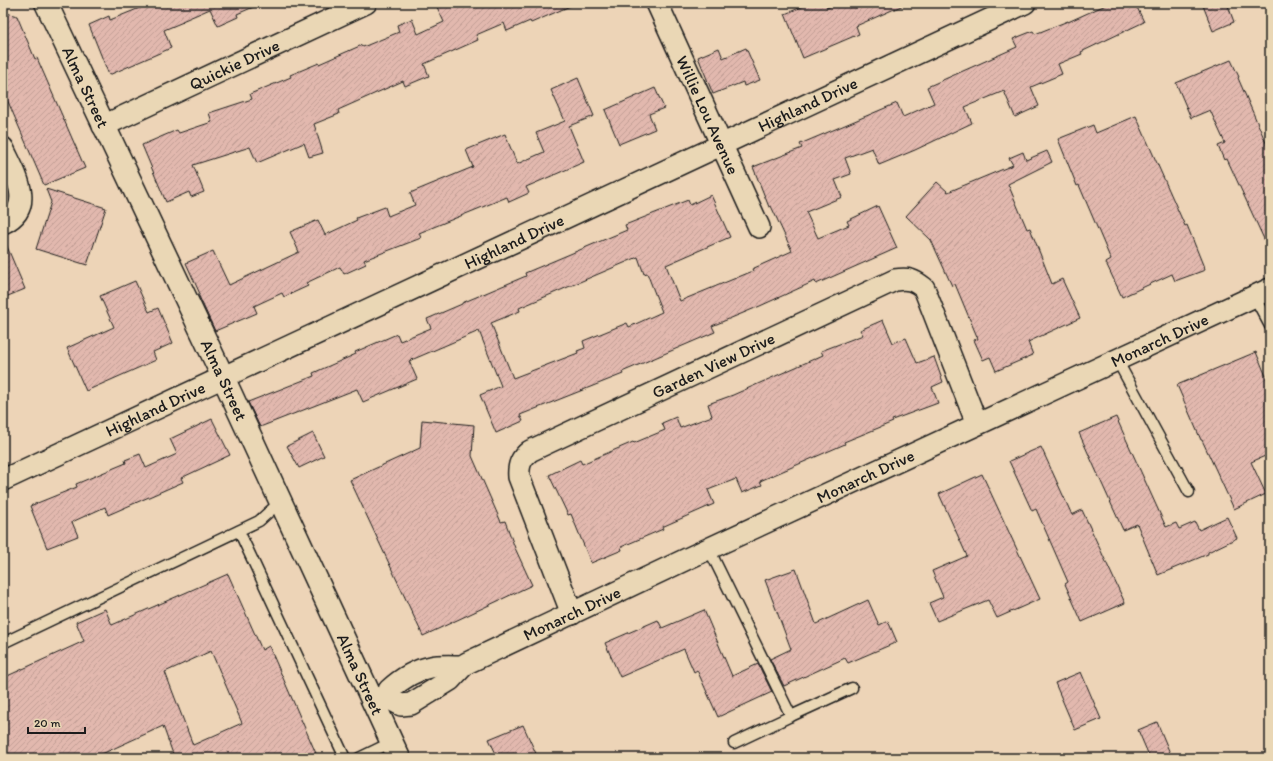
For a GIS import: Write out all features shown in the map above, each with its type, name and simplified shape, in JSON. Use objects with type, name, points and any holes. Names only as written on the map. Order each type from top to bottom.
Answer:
[{"type":"street","name":"Alma Street","points":[[46,3],[281,501],[381,701],[396,750]]},
{"type":"street","name":"Quickie Drive","points":[[103,126],[366,3]]},
{"type":"street","name":"Willie Lou Avenue","points":[[657,3],[759,226]]},
{"type":"street","name":"Highland Drive","points":[[3,480],[1025,3]]},
{"type":"street","points":[[3,148],[19,182],[22,194],[16,213],[3,223]]},
{"type":"street","name":"Garden View Drive","points":[[572,614],[519,476],[518,466],[524,455],[544,444],[895,280],[905,278],[916,282],[924,288],[977,424]]},
{"type":"street","name":"Monarch Drive","points":[[381,701],[411,704],[450,680],[463,666],[709,549],[1262,293]]},
{"type":"lane","points":[[1262,293],[1270,326]]},
{"type":"lane","points":[[1117,360],[1189,492]]},
{"type":"lane","points":[[3,643],[259,522],[281,501]]},
{"type":"lane","points":[[239,531],[344,758]]},
{"type":"lane","points":[[709,549],[791,716]]},
{"type":"lane","points":[[734,743],[852,688]]},
{"type":"lane","points":[[359,758],[396,750]]},
{"type":"building","points":[[152,3],[263,3],[237,14],[238,17],[218,26],[210,9],[182,21],[183,22],[164,30],[171,48],[109,75],[89,25],[109,16],[110,20]]},
{"type":"building","points":[[446,3],[577,3],[531,23],[530,21],[507,31],[504,23],[476,35],[478,40],[424,64],[429,76],[405,86],[403,81],[338,110],[339,114],[314,124],[323,153],[309,157],[304,143],[257,163],[250,147],[193,165],[204,192],[191,197],[189,192],[166,202],[142,145],[177,130],[179,133],[212,122],[209,113],[252,99],[250,94],[291,77],[290,75],[362,45],[363,47],[399,32],[397,25],[412,19],[418,34],[444,22],[437,7]]},
{"type":"building","points":[[811,3],[825,3],[827,8],[838,3],[908,3],[856,26],[859,34],[803,58],[785,14]]},
{"type":"building","points":[[1110,3],[1135,3],[1144,22],[1081,52],[1082,54],[1058,64],[1062,74],[1031,87],[1039,106],[1015,117],[1004,91],[965,107],[972,123],[915,150],[879,165],[872,148],[845,158],[851,174],[835,180],[842,197],[806,212],[818,238],[849,225],[847,221],[878,206],[897,248],[816,284],[815,281],[712,326],[715,332],[622,372],[623,374],[520,415],[523,421],[496,433],[480,395],[501,386],[479,331],[409,361],[417,379],[363,402],[357,389],[260,427],[248,402],[314,376],[313,373],[356,354],[355,352],[397,334],[400,341],[431,328],[427,319],[526,276],[525,273],[627,230],[625,225],[688,200],[690,205],[711,195],[730,237],[666,265],[680,301],[753,271],[752,269],[792,251],[771,206],[769,207],[753,167],[802,148],[800,144],[897,103],[903,117],[934,103],[927,87],[1017,47],[1013,39],[1033,31],[1035,34],[1068,22]],"holes":[[[638,257],[644,274],[647,273],[662,312],[629,327],[627,323],[583,341],[585,348],[577,351],[578,353],[513,378],[491,323],[520,311],[519,308]]]},
{"type":"building","points":[[1202,3],[1227,3],[1234,22],[1213,31]]},
{"type":"building","points":[[3,12],[17,16],[85,168],[44,185],[3,90]]},
{"type":"building","points":[[719,48],[723,58],[746,48],[760,80],[744,86],[743,82],[713,94],[698,57]]},
{"type":"building","points":[[1231,60],[1270,152],[1270,252],[1227,159],[1224,160],[1218,146],[1225,143],[1210,110],[1191,118],[1176,83]]},
{"type":"building","points":[[578,78],[594,116],[569,126],[584,162],[526,187],[529,193],[509,202],[507,197],[419,233],[421,238],[364,260],[366,264],[344,274],[340,267],[306,283],[308,286],[284,297],[282,293],[254,306],[257,313],[215,331],[186,263],[213,251],[229,285],[299,252],[290,232],[318,220],[325,235],[357,220],[356,218],[385,207],[388,216],[415,205],[410,193],[473,167],[466,150],[505,134],[517,164],[544,152],[536,133],[565,121],[551,90]]},
{"type":"building","points":[[655,88],[664,108],[649,114],[655,129],[619,144],[605,110]]},
{"type":"building","points":[[1136,116],[1185,226],[1187,225],[1205,270],[1175,281],[1172,274],[1122,297],[1106,263],[1111,260],[1079,185],[1077,186],[1058,139],[1093,125],[1096,133]]},
{"type":"building","points":[[1047,151],[1052,162],[1008,184],[1027,229],[1030,228],[1052,284],[1062,279],[1080,318],[1028,342],[1033,355],[996,371],[990,357],[983,360],[974,340],[978,339],[955,284],[952,286],[931,240],[906,216],[937,182],[948,192],[1013,165],[1009,158],[1023,152],[1026,160]]},
{"type":"building","points":[[46,189],[106,208],[87,265],[36,249],[51,202]]},
{"type":"building","points":[[3,237],[25,289],[3,298]]},
{"type":"building","points":[[135,281],[149,312],[158,308],[173,343],[153,352],[156,360],[86,391],[67,348],[114,327],[100,296]]},
{"type":"building","points":[[883,320],[893,343],[906,338],[917,363],[934,357],[943,382],[932,387],[938,403],[892,420],[893,422],[844,442],[845,444],[760,481],[762,485],[742,493],[736,479],[708,490],[714,504],[662,527],[663,529],[621,547],[622,550],[591,563],[571,514],[568,515],[549,475],[580,460],[582,464],[665,430],[662,423],[676,417],[680,428],[712,416],[708,404],[733,395],[823,355],[821,351],[863,335],[860,330]]},
{"type":"building","points":[[1256,352],[1270,386],[1270,454],[1251,462],[1266,494],[1234,509],[1177,385]]},
{"type":"building","points":[[1116,417],[1166,527],[1176,523],[1179,529],[1195,522],[1199,530],[1227,517],[1237,538],[1208,552],[1208,554],[1158,575],[1137,524],[1123,530],[1079,433]]},
{"type":"building","points":[[212,419],[230,455],[181,478],[183,482],[108,515],[105,507],[72,522],[78,536],[47,548],[30,506],[77,487],[76,484],[126,463],[125,460],[140,454],[146,468],[177,454],[170,439]]},
{"type":"building","points":[[422,420],[474,425],[472,456],[501,522],[505,521],[515,548],[532,585],[423,636],[350,480],[420,448]]},
{"type":"building","points":[[313,433],[324,456],[299,468],[287,446]]},
{"type":"building","points":[[1041,447],[1072,515],[1082,510],[1125,603],[1082,622],[1065,584],[1068,582],[1036,509],[1032,511],[1009,461]]},
{"type":"building","points":[[982,474],[1040,599],[997,618],[988,600],[937,621],[929,603],[943,597],[932,571],[967,556],[939,494]]},
{"type":"building","points":[[796,569],[816,624],[868,600],[879,625],[888,621],[897,642],[848,663],[845,658],[784,686],[770,659],[791,649],[765,580]]},
{"type":"building","points":[[228,574],[262,650],[269,646],[318,758],[163,758],[173,754],[163,726],[93,758],[3,758],[3,678],[84,641],[76,622],[105,609],[112,625]],"holes":[[[211,651],[242,723],[193,745],[165,672]]]},
{"type":"building","points":[[704,610],[732,676],[758,664],[772,692],[718,717],[697,670],[694,672],[684,649],[620,677],[605,643],[658,620],[662,628]]},
{"type":"building","points":[[1081,672],[1101,719],[1075,730],[1055,683]]},
{"type":"building","points":[[1157,722],[1172,758],[1150,758],[1138,730]]},
{"type":"building","points":[[523,725],[538,758],[498,758],[489,739]]}]
